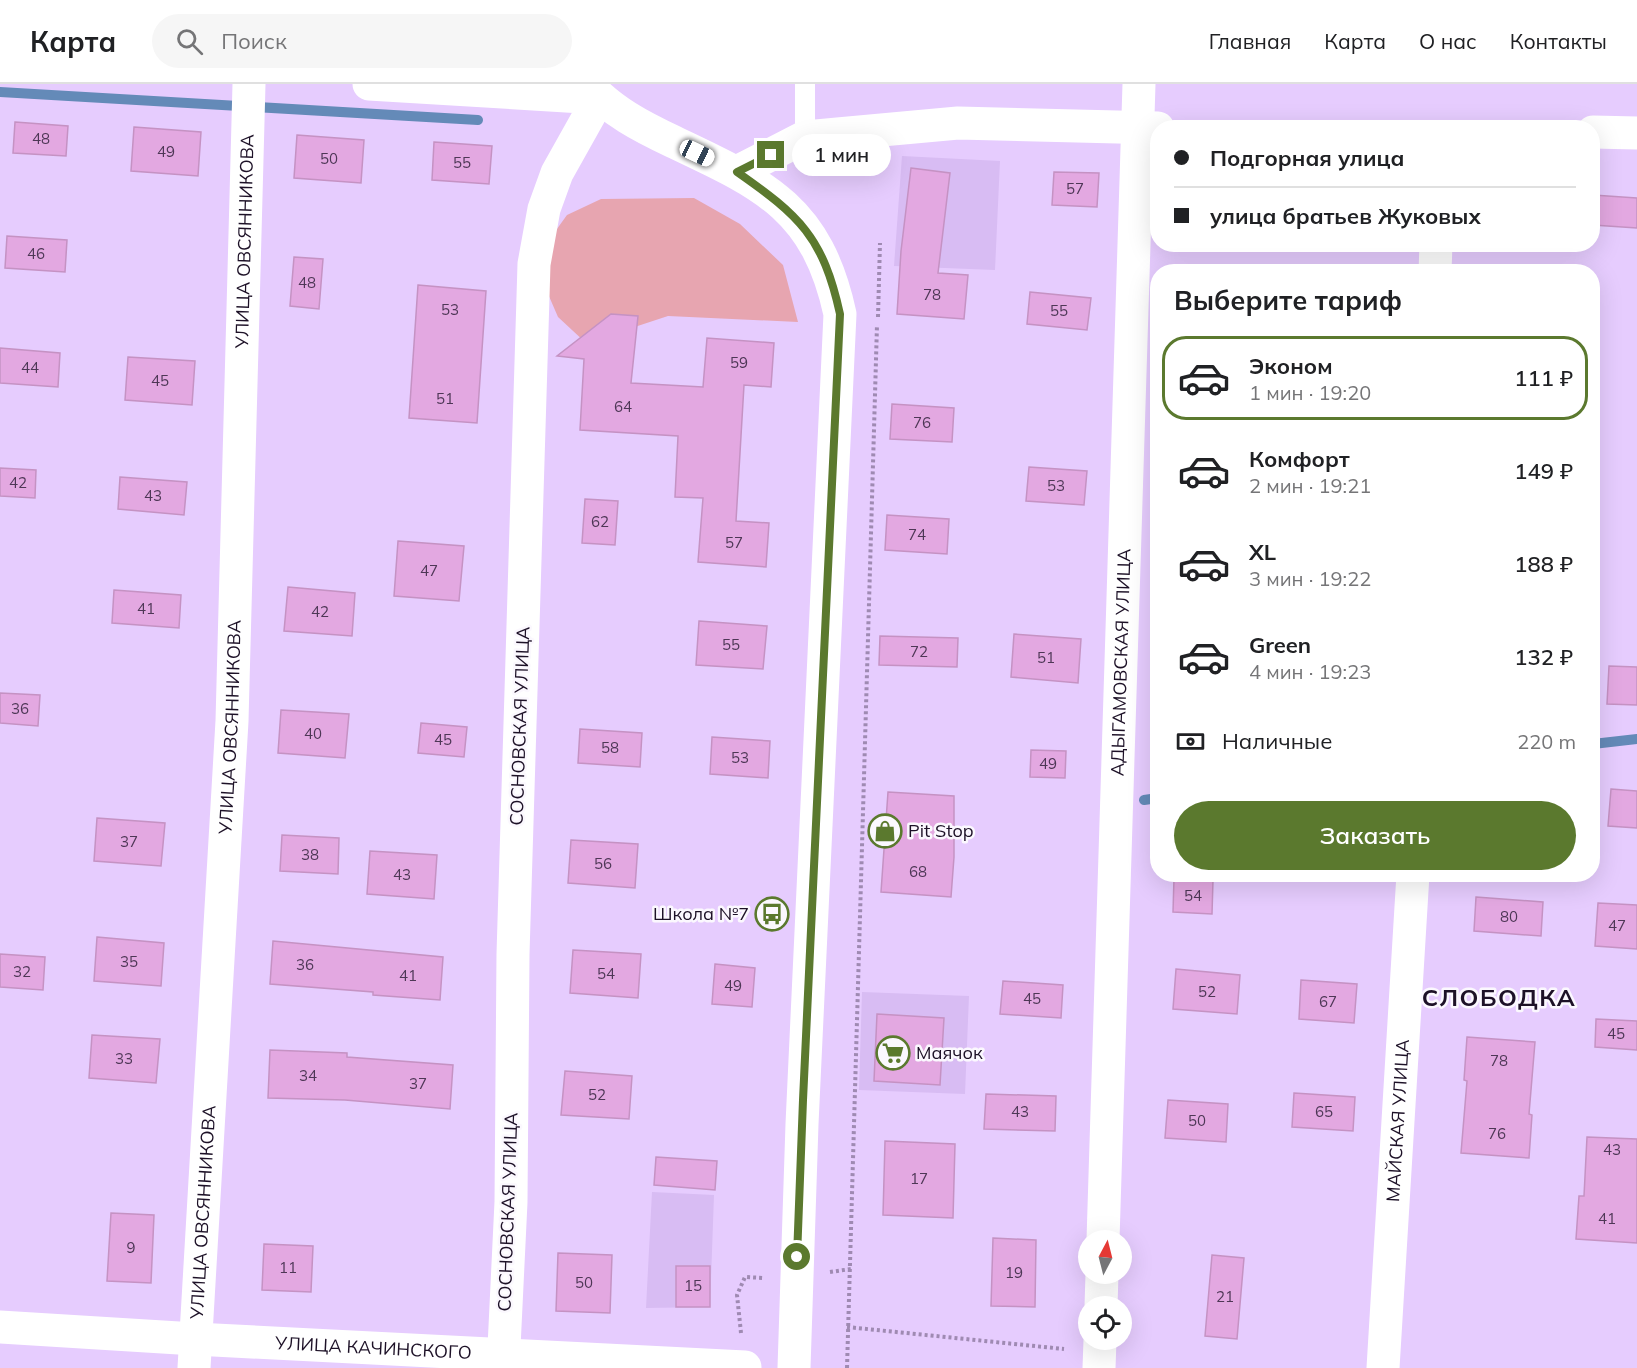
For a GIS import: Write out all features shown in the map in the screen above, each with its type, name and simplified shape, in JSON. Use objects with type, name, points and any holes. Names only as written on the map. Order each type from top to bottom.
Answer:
[{"type":"street","name":"УЛИЦА ОВСЯННИКОВА","points":[[195,1353],[232,721],[249,84]]},
{"type":"street","points":[[369,84],[593,91],[638,125],[737,172],[775,198],[806,229],[819,249],[828,271],[840,314],[802,1124],[794,1368]]},
{"type":"street","name":"АДЫГАМОВСКАЯ УЛИЦА","points":[[1103,1230],[1148,128],[1139,84]]},
{"type":"street","name":"СОСНОВСКАЯ УЛИЦА","points":[[503,1361],[511,1202],[513,954],[534,264],[544,209],[557,173],[593,91]]},
{"type":"street","points":[[737,172],[805,137],[958,123],[1148,128]]},
{"type":"street","points":[[1600,132],[1637,133]]},
{"type":"street","name":"МАЙСКАЯ УЛИЦА","points":[[1383,1368],[1413,882]]},
{"type":"street","name":"УЛИЦА КАЧИНСКОГО","points":[[0,1327],[195,1353],[745,1367]]},
{"type":"lane","points":[[805,84],[805,137]]},
{"type":"path","points":[[847,1368],[880,243]]},
{"type":"path","points":[[847,1327],[1099,1354]]},
{"type":"shaded area","points":[[902,156],[1000,161],[995,270],[894,266]]},
{"type":"shaded area","points":[[694,198],[740,224],[783,265],[798,322],[668,316],[586,343],[558,317],[545,287],[549,240],[567,215],[601,199]]},
{"type":"shaded area","points":[[862,992],[969,996],[965,1094],[859,1090]]},
{"type":"shaded area","points":[[652,1192],[714,1195],[710,1307],[646,1308]]},
{"type":"building","points":[[15,122],[68,126],[66,156],[13,153]]},
{"type":"building","points":[[134,127],[201,132],[198,176],[131,171]]},
{"type":"building","points":[[297,135],[364,140],[361,183],[294,178]]},
{"type":"building","points":[[434,142],[492,146],[489,184],[432,180]]},
{"type":"building","points":[[911,168],[950,173],[938,273],[968,275],[964,319],[897,314],[901,251]]},
{"type":"building","points":[[1054,172],[1099,173],[1097,207],[1052,205]]},
{"type":"building","points":[[1600,195],[1637,198],[1637,228],[1600,225]]},
{"type":"building","points":[[7,236],[67,240],[65,272],[5,268]]},
{"type":"building","points":[[294,257],[323,259],[319,309],[290,306]]},
{"type":"building","points":[[418,285],[486,291],[477,423],[409,418]]},
{"type":"building","points":[[1030,292],[1091,298],[1087,330],[1027,324]]},
{"type":"building","points":[[611,314],[638,316],[631,383],[703,387],[707,338],[774,343],[771,387],[744,385],[736,521],[769,523],[766,567],[698,562],[703,498],[675,497],[678,436],[580,430],[584,359],[557,356]]},
{"type":"building","points":[[0,348],[60,353],[58,387],[0,383]]},
{"type":"building","points":[[128,357],[195,361],[192,405],[125,400]]},
{"type":"building","points":[[892,404],[954,408],[952,442],[890,439]]},
{"type":"building","points":[[1029,467],[1087,471],[1084,505],[1026,501]]},
{"type":"building","points":[[0,468],[36,470],[35,498],[0,496]]},
{"type":"building","points":[[120,477],[187,482],[184,515],[118,509]]},
{"type":"building","points":[[585,499],[618,501],[615,545],[582,543]]},
{"type":"building","points":[[887,515],[949,519],[947,554],[885,550]]},
{"type":"building","points":[[398,541],[464,546],[459,601],[394,596]]},
{"type":"building","points":[[288,587],[355,593],[352,636],[284,631]]},
{"type":"building","points":[[114,590],[181,595],[179,628],[112,623]]},
{"type":"building","points":[[699,621],[767,626],[763,669],[696,665]]},
{"type":"building","points":[[1014,634],[1081,639],[1078,683],[1011,677]]},
{"type":"building","points":[[880,636],[958,638],[957,667],[879,665]]},
{"type":"building","points":[[1609,666],[1637,667],[1637,705],[1607,704]]},
{"type":"building","points":[[0,693],[40,695],[38,726],[0,723]]},
{"type":"building","points":[[281,710],[349,714],[345,758],[278,753]]},
{"type":"building","points":[[421,723],[467,727],[464,757],[418,753]]},
{"type":"building","points":[[580,729],[642,733],[640,767],[578,763]]},
{"type":"building","points":[[712,737],[770,741],[768,778],[710,774]]},
{"type":"building","points":[[1031,750],[1066,751],[1065,778],[1030,777]]},
{"type":"building","points":[[1611,789],[1637,791],[1637,828],[1608,826]]},
{"type":"building","points":[[888,792],[954,796],[954,857],[951,897],[881,892]]},
{"type":"building","points":[[97,818],[165,823],[161,866],[94,861]]},
{"type":"building","points":[[282,835],[339,838],[338,874],[280,871]]},
{"type":"building","points":[[571,840],[638,844],[635,888],[568,883]]},
{"type":"building","points":[[370,851],[437,855],[434,899],[367,894]]},
{"type":"building","points":[[1174,882],[1213,882],[1212,914],[1173,912]]},
{"type":"building","points":[[1476,897],[1543,902],[1541,936],[1474,931]]},
{"type":"building","points":[[1598,903],[1637,905],[1637,949],[1595,946]]},
{"type":"building","points":[[97,937],[164,943],[161,986],[94,981]]},
{"type":"building","points":[[273,941],[443,957],[440,1000],[270,984]]},
{"type":"building","points":[[573,950],[641,954],[638,998],[570,993]]},
{"type":"building","points":[[0,954],[45,957],[43,990],[0,987]]},
{"type":"building","points":[[715,964],[755,968],[752,1007],[712,1004]]},
{"type":"building","points":[[1176,969],[1240,975],[1237,1014],[1173,1009]]},
{"type":"building","points":[[1301,980],[1357,984],[1354,1023],[1299,1019]]},
{"type":"building","points":[[1003,981],[1063,985],[1061,1018],[1000,1014]]},
{"type":"building","points":[[877,1014],[944,1018],[940,1085],[874,1081]]},
{"type":"building","points":[[1596,1019],[1637,1021],[1637,1050],[1595,1047]]},
{"type":"building","points":[[92,1035],[160,1039],[156,1083],[89,1078]]},
{"type":"building","points":[[1467,1037],[1535,1042],[1529,1114],[1532,1115],[1529,1158],[1461,1153],[1467,1081],[1464,1080]]},
{"type":"building","points":[[270,1050],[347,1053],[347,1057],[453,1065],[450,1109],[345,1100],[268,1098]]},
{"type":"building","points":[[565,1071],[632,1076],[629,1119],[561,1115]]},
{"type":"building","points":[[1294,1093],[1355,1097],[1353,1131],[1292,1127]]},
{"type":"building","points":[[986,1094],[1056,1096],[1055,1131],[984,1129]]},
{"type":"building","points":[[1168,1100],[1228,1104],[1226,1142],[1165,1138]]},
{"type":"building","points":[[1587,1137],[1637,1139],[1637,1243],[1576,1239],[1579,1196],[1584,1196]]},
{"type":"building","points":[[885,1141],[955,1144],[953,1218],[883,1215]]},
{"type":"building","points":[[656,1157],[717,1161],[715,1190],[654,1185]]},
{"type":"building","points":[[111,1213],[154,1215],[151,1283],[107,1281]]},
{"type":"building","points":[[993,1238],[1036,1240],[1035,1307],[991,1306]]},
{"type":"building","points":[[264,1244],[313,1246],[311,1292],[262,1290]]},
{"type":"building","points":[[558,1253],[612,1255],[610,1313],[556,1311]]},
{"type":"building","points":[[1212,1255],[1244,1258],[1237,1339],[1205,1336]]},
{"type":"building","points":[[676,1266],[710,1266],[710,1307],[676,1307]]},
{"type":"waterway","points":[[0,92],[478,120]]},
{"type":"waterway","points":[[1600,743],[1637,739]]},
{"type":"waterway","points":[[1144,800],[1150,799]]},
{"type":"place","name":"Pit Stop","points":[[885,831]]},
{"type":"place","name":"Школа №7","points":[[772,914]]},
{"type":"place","name":"Маячок","points":[[893,1053]]},
{"type":"district","name":"СЛОБОДКА","points":[[1499,998]]},
{"type":"route","points":[[771,155],[737,172],[775,198],[806,229],[819,249],[828,271],[840,314],[797,1257]]}]
